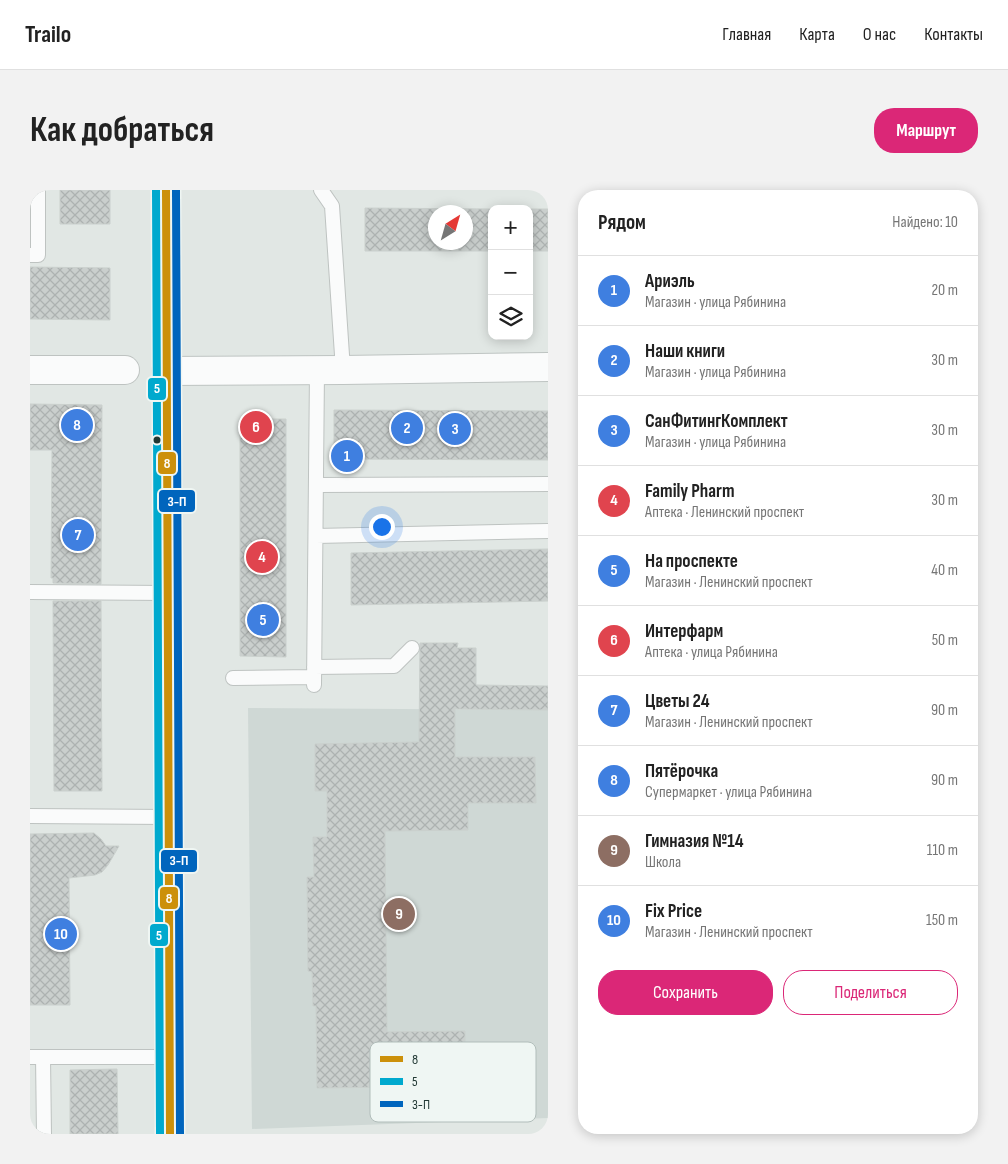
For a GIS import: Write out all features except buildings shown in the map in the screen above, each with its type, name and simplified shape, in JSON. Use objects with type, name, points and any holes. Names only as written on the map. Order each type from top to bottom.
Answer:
[{"type":"main road","points":[[166,190],[170,1134]]},
{"type":"street","points":[[166,371],[317,371],[548,367]]},
{"type":"street","points":[[30,370],[125,370]]},
{"type":"lane","points":[[30,255],[38,255],[38,190]]},
{"type":"lane","points":[[321,190],[332,206],[343,370]]},
{"type":"lane","points":[[314,676],[317,371]]},
{"type":"lane","points":[[316,485],[548,484]]},
{"type":"lane","points":[[316,536],[548,531]]},
{"type":"lane","points":[[30,592],[167,593]]},
{"type":"lane","points":[[233,678],[314,676],[394,666],[412,648]]},
{"type":"lane","points":[[30,816],[168,817]]},
{"type":"lane","points":[[44,1134],[37,1057],[170,1057]]},
{"type":"shaded area","points":[[248,708],[548,710],[548,1118],[536,1118],[536,1042],[370,1042],[370,1122],[440,1122],[252,1129]]},
{"type":"transit line","name":"5","points":[[156,190],[160,1134]]},
{"type":"transit line","name":"8","points":[[166,190],[170,1134]]},
{"type":"transit line","name":"3-П","points":[[176,190],[180,1134]]},
{"type":"place","name":"Пятёрочка","points":[[77,425]]},
{"type":"place","name":"Интерфарм","points":[[256,427]]},
{"type":"place","name":"Наши книги","points":[[407,428]]},
{"type":"place","name":"СанФитингКомплект","points":[[455,429]]},
{"type":"place","name":"Ариэль","points":[[347,456]]},
{"type":"place","name":"Цветы 24","points":[[78,535]]},
{"type":"place","name":"Family Pharm","points":[[262,557]]},
{"type":"place","name":"На проспекте","points":[[263,620]]},
{"type":"place","name":"Гимназия №14","points":[[399,914]]},
{"type":"place","name":"Fix Price","points":[[61,934]]}]
